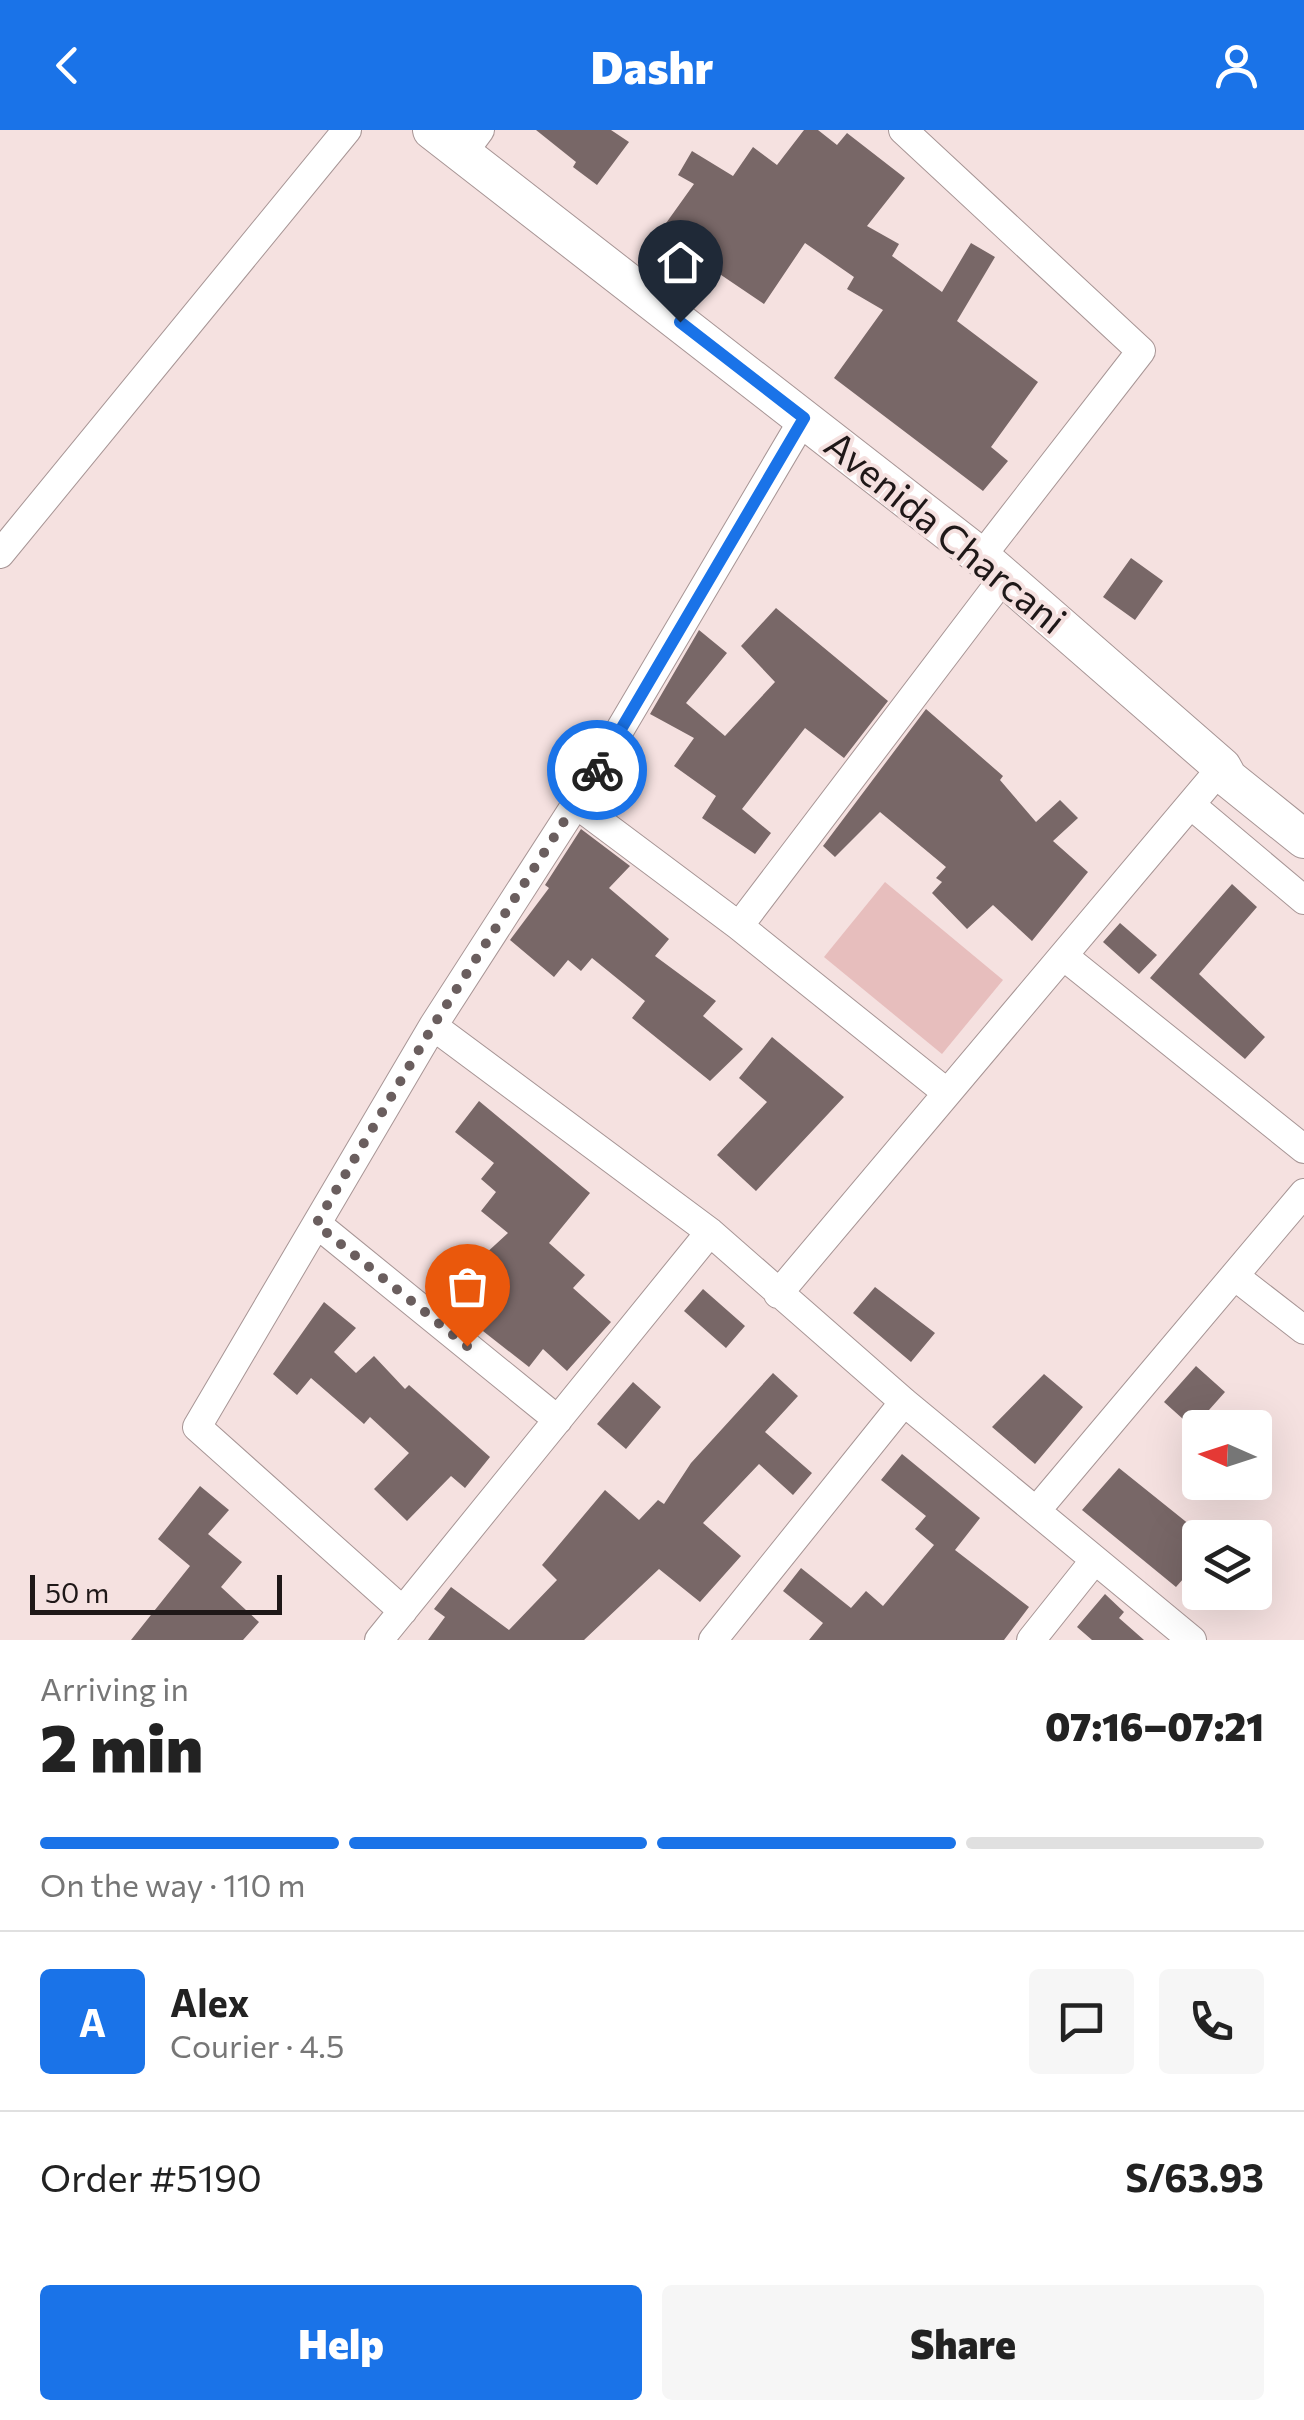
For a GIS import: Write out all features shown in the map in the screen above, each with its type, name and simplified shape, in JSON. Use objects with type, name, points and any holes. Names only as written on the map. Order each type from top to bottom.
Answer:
[{"type":"main road","name":"Avenida Charcani","points":[[432,130],[472,142],[804,418],[993,567],[1222,767],[1228,778],[1304,839]]},
{"type":"street","points":[[0,554],[347,130]]},
{"type":"street","points":[[739,926],[1141,351],[903,130]]},
{"type":"street","points":[[403,1611],[196,1427],[433,1026],[576,804],[804,418]]},
{"type":"street","points":[[778,1294],[946,1092],[1066,958],[1222,767]]},
{"type":"street","points":[[576,804],[739,926],[946,1092]]},
{"type":"street","points":[[1192,804],[1304,900]]},
{"type":"street","points":[[1066,958],[1304,1149]]},
{"type":"street","points":[[433,1026],[710,1232],[904,1402],[1192,1640]]},
{"type":"street","points":[[1036,1511],[1237,1278],[1304,1193]]},
{"type":"street","points":[[316,1224],[558,1420]]},
{"type":"street","points":[[378,1640],[710,1232]]},
{"type":"street","points":[[1237,1278],[1304,1330]]},
{"type":"street","points":[[713,1640],[904,1402]]},
{"type":"street","points":[[1032,1640],[1094,1561]]},
{"type":"shaded area","points":[[885,882],[1003,980],[942,1054],[824,957]]},
{"type":"building","points":[[536,130],[611,130],[629,142],[597,185],[573,167],[576,162]]},
{"type":"building","points":[[804,130],[818,130],[837,145],[847,133],[905,178],[867,226],[899,244],[892,256],[942,292],[971,243],[995,257],[957,321],[1038,382],[991,447],[1008,461],[983,491],[834,378],[883,310],[847,289],[854,277],[805,243],[764,304],[659,233],[694,184],[678,175],[692,151],[733,176],[753,147],[777,165]]},
{"type":"building","points":[[1131,558],[1163,581],[1135,620],[1103,597]]},
{"type":"building","points":[[776,608],[888,701],[844,758],[805,728],[742,809],[771,833],[755,854],[702,818],[716,796],[674,766],[694,738],[650,714],[699,630],[727,653],[686,703],[725,736],[775,682],[741,646]]},
{"type":"building","points":[[926,709],[1003,776],[1000,780],[1036,822],[1060,800],[1078,818],[1053,841],[1088,872],[1032,941],[993,905],[967,929],[932,893],[942,882],[936,878],[946,867],[880,812],[835,857],[823,846]]},
{"type":"building","points":[[581,829],[630,866],[609,888],[669,939],[655,956],[716,1001],[703,1016],[743,1049],[710,1081],[632,1018],[645,1001],[592,958],[581,971],[568,960],[554,977],[510,940],[549,888],[545,885]]},
{"type":"building","points":[[1232,884],[1257,907],[1199,974],[1265,1037],[1245,1059],[1150,978]]},
{"type":"building","points":[[1120,923],[1157,955],[1139,974],[1103,942]]},
{"type":"building","points":[[772,1037],[844,1097],[756,1191],[717,1155],[767,1102],[739,1078]]},
{"type":"building","points":[[479,1101],[590,1193],[549,1243],[585,1275],[573,1288],[611,1322],[567,1371],[543,1349],[529,1367],[474,1324],[445,1291],[508,1233],[481,1211],[496,1192],[481,1179],[494,1163],[455,1132]]},
{"type":"building","points":[[875,1287],[935,1333],[911,1362],[853,1313]]},
{"type":"building","points":[[703,1289],[745,1326],[726,1348],[684,1311]]},
{"type":"building","points":[[324,1302],[356,1328],[334,1352],[356,1373],[374,1356],[405,1389],[409,1385],[490,1457],[465,1488],[451,1476],[407,1521],[374,1489],[409,1453],[370,1417],[364,1424],[311,1378],[297,1395],[273,1374]]},
{"type":"building","points":[[1196,1366],[1225,1392],[1209,1410],[1182,1410],[1182,1418],[1164,1402]]},
{"type":"building","points":[[773,1373],[798,1396],[765,1432],[812,1473],[793,1495],[759,1464],[703,1523],[741,1556],[700,1602],[659,1569],[584,1640],[428,1640],[445,1617],[434,1609],[451,1587],[509,1630],[557,1580],[542,1565],[605,1490],[639,1520],[658,1500],[664,1504],[691,1463]]},
{"type":"building","points":[[1044,1374],[1083,1407],[1035,1464],[992,1427]]},
{"type":"building","points":[[633,1382],[661,1407],[626,1449],[597,1424]]},
{"type":"building","points":[[902,1454],[980,1518],[955,1550],[1029,1607],[1004,1640],[809,1640],[823,1623],[783,1591],[801,1568],[851,1608],[866,1591],[883,1606],[934,1545],[915,1529],[926,1516],[881,1480]]},
{"type":"building","points":[[1119,1468],[1184,1520],[1182,1580],[1176,1587],[1082,1510]]},
{"type":"building","points":[[200,1486],[229,1510],[208,1534],[242,1562],[221,1587],[259,1622],[243,1640],[131,1640],[190,1566],[158,1539]]},
{"type":"building","points":[[1105,1594],[1124,1612],[1119,1618],[1144,1640],[1092,1640],[1077,1627]]},
{"type":"way so far","points":[[467,1346],[316,1224],[433,1026],[597,770]]},
{"type":"route","points":[[597,770],[804,418],[680,322]]}]
